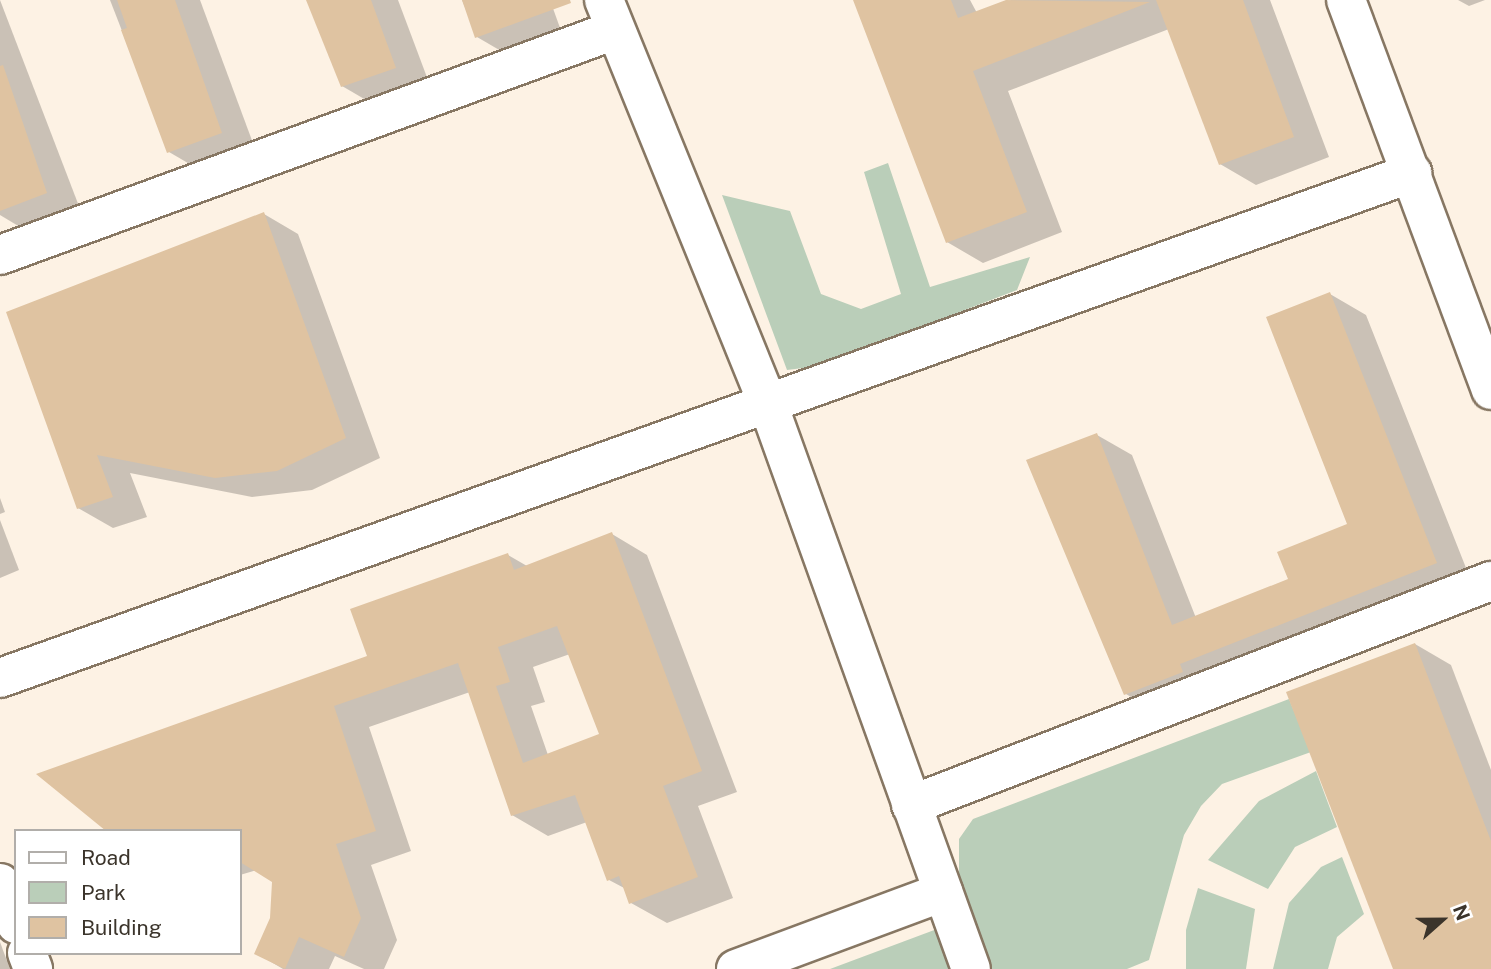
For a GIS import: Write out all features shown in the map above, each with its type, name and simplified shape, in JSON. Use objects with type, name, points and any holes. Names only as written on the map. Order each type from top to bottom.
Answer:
[{"type":"lane","points":[[1346,0],[1491,390]]},
{"type":"lane","points":[[0,255],[610,15],[768,404],[971,969]]},
{"type":"lane","points":[[0,678],[1411,172]]},
{"type":"lane","points":[[911,805],[1491,582]]},
{"type":"lane","points":[[0,883],[14,919]]},
{"type":"lane","points":[[736,969],[943,892]]},
{"type":"green space","points":[[888,163],[930,287],[1030,257],[1017,290],[819,366],[787,370],[722,195],[790,211],[821,294],[861,309],[901,294],[864,172]]},
{"type":"green space","points":[[1289,699],[1311,752],[1222,784],[1201,806],[1184,835],[1149,960],[1127,969],[992,969],[959,883],[959,839],[973,819]]},
{"type":"green space","points":[[1316,771],[1337,827],[1295,847],[1268,889],[1208,860],[1259,801]]},
{"type":"green space","points":[[1342,857],[1364,914],[1337,937],[1328,969],[1273,969],[1289,903],[1321,867]]},
{"type":"green space","points":[[1198,888],[1255,909],[1246,969],[1186,969],[1186,930]]},
{"type":"green space","points":[[937,929],[952,969],[830,969]]},
{"type":"building","points":[[117,0],[175,0],[222,133],[167,153],[121,30],[127,28]]},
{"type":"building","points":[[306,0],[371,0],[396,68],[341,87]]},
{"type":"building","points":[[462,0],[570,0],[571,3],[475,38]]},
{"type":"building","points":[[853,0],[951,0],[958,18],[1006,0],[1150,2],[973,71],[1027,212],[946,243]]},
{"type":"building","points":[[1156,0],[1243,0],[1294,137],[1219,165]]},
{"type":"building","points":[[3,65],[47,193],[0,211],[0,66]]},
{"type":"building","points":[[264,212],[346,438],[277,471],[215,478],[97,455],[113,497],[77,509],[6,312]]},
{"type":"building","points":[[1330,292],[1437,563],[1180,664],[1183,672],[1124,695],[1026,460],[1097,433],[1172,625],[1288,579],[1277,552],[1347,524],[1266,317]]},
{"type":"building","points":[[612,532],[702,771],[663,786],[698,877],[629,904],[619,876],[607,881],[575,795],[511,816],[458,663],[334,706],[376,831],[336,844],[361,918],[344,957],[299,937],[285,969],[254,954],[270,918],[272,882],[242,863],[242,829],[104,829],[36,774],[367,656],[350,609],[508,553],[514,570]],"holes":[[[557,626],[599,734],[523,763],[496,686],[510,682],[498,647]]]},
{"type":"building","points":[[1415,643],[1491,841],[1491,969],[1393,969],[1286,692]]}]
